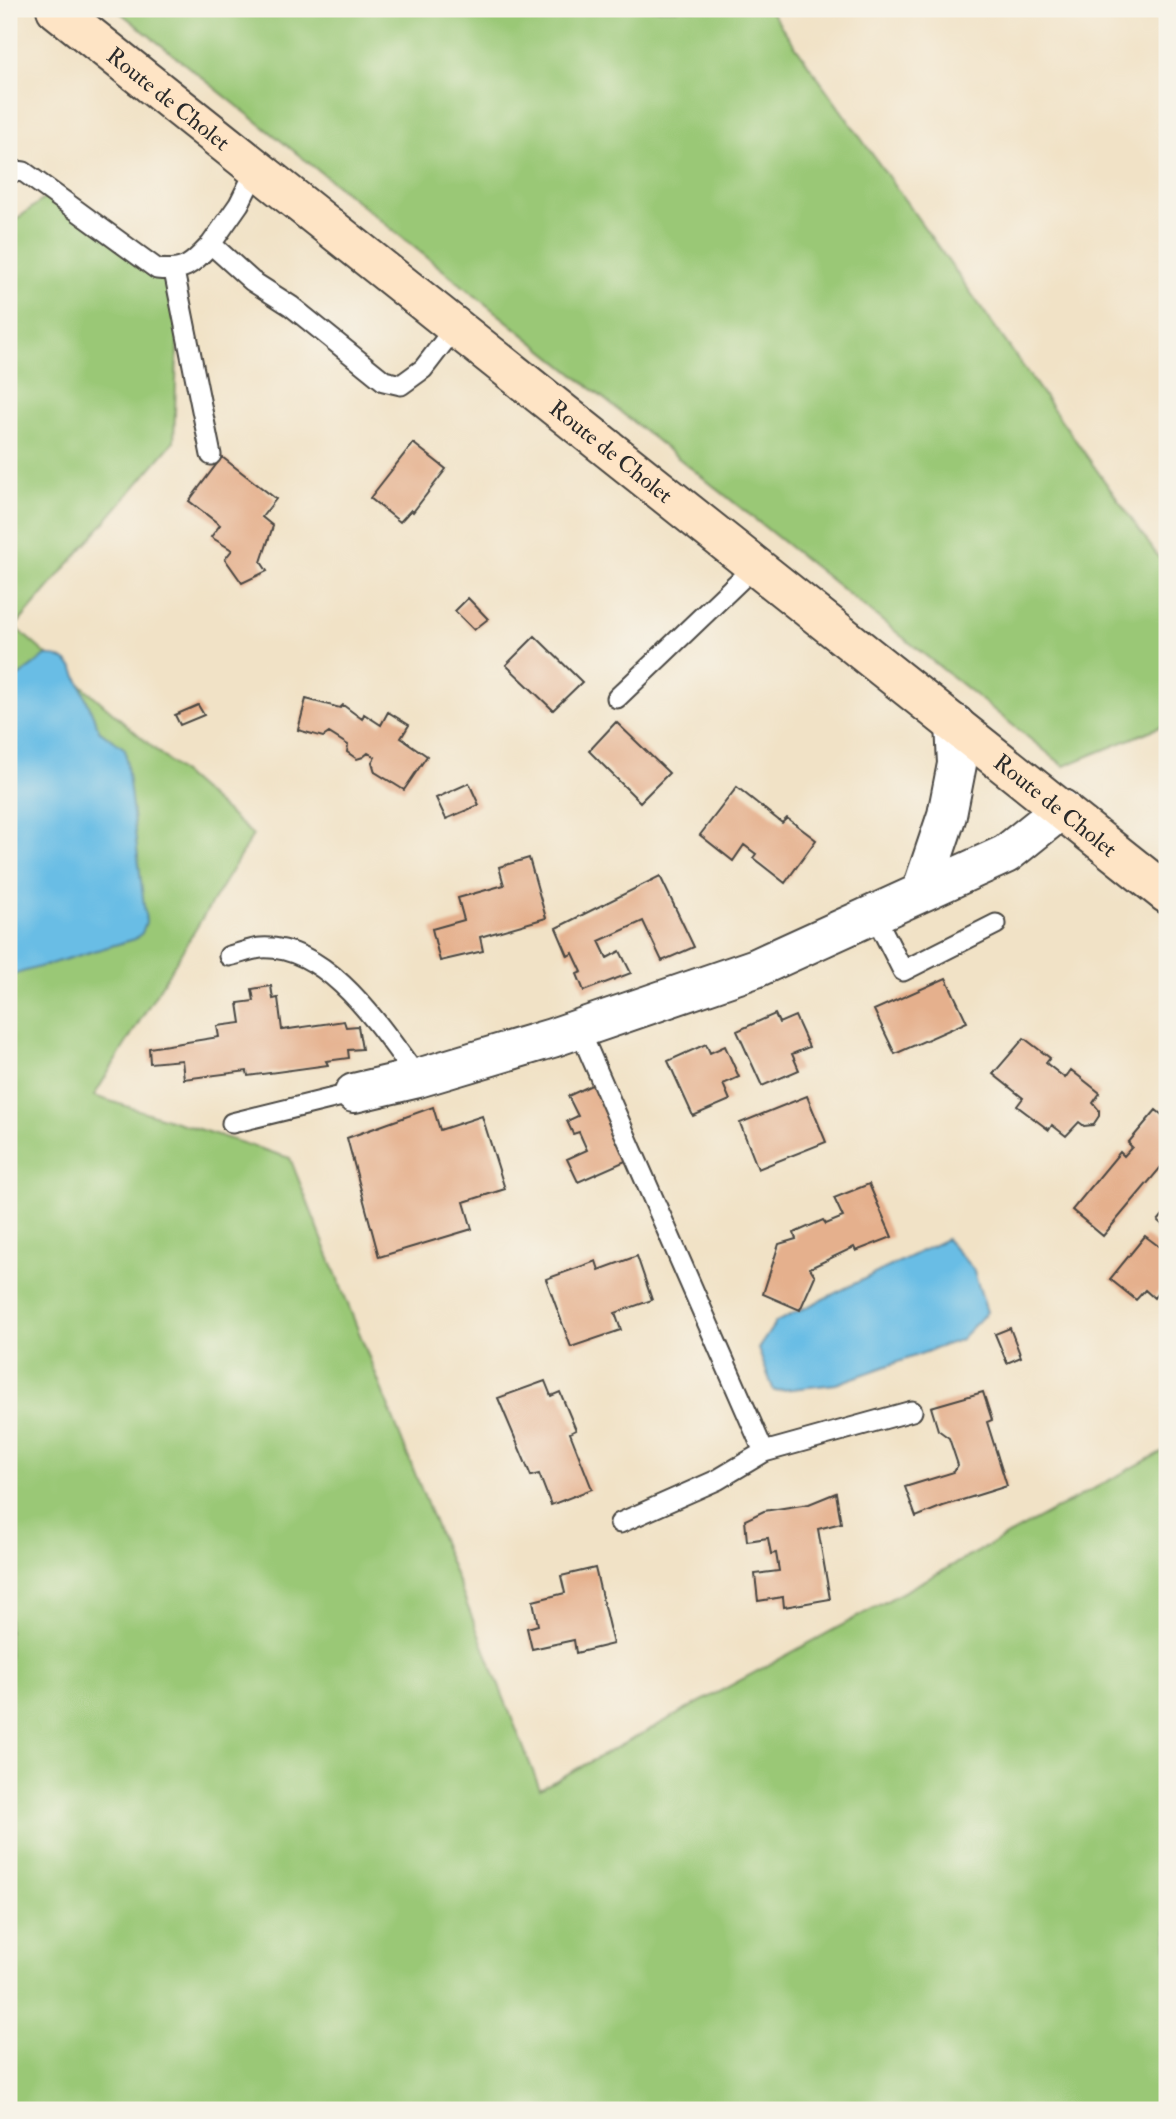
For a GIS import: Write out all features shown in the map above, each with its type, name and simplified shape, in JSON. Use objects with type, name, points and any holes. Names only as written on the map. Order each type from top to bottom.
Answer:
[{"type":"main road","name":"Route de Cholet","points":[[56,9],[1167,894]]},
{"type":"street","points":[[920,892],[947,816],[957,764],[956,724]]},
{"type":"street","points":[[354,1093],[418,1078],[579,1028],[756,968],[1006,854],[1062,809]]},
{"type":"lane","points":[[9,170],[24,172],[157,269],[174,271],[192,263],[211,244],[239,204],[257,167]]},
{"type":"lane","points":[[211,244],[252,281],[291,306],[384,381],[401,386],[423,369],[456,326]]},
{"type":"lane","points":[[174,271],[211,455]]},
{"type":"lane","points":[[617,698],[756,565]]},
{"type":"lane","points":[[874,914],[903,971],[996,924]]},
{"type":"lane","points":[[229,956],[261,948],[296,954],[328,971],[364,1006],[418,1078]]},
{"type":"lane","points":[[579,1028],[764,1452]]},
{"type":"lane","points":[[232,1123],[354,1093]]},
{"type":"lane","points":[[620,1523],[717,1480],[764,1452],[912,1411]]},
{"type":"green space","points":[[116,9],[769,9],[1167,569],[1167,724],[1064,766]]},
{"type":"green space","points":[[54,191],[179,294],[174,441],[15,627],[253,835],[94,1096],[290,1158],[540,1789],[1167,1449],[1167,2110],[9,2110],[9,225]]},
{"type":"water","points":[[46,656],[62,658],[74,669],[99,730],[125,749],[146,922],[142,933],[135,939],[9,976],[9,683]]},
{"type":"water","points":[[946,1239],[973,1269],[987,1312],[960,1340],[836,1384],[774,1391],[758,1349],[776,1322]]},
{"type":"building","points":[[413,443],[446,469],[413,512],[411,510],[400,522],[370,498]]},
{"type":"building","points":[[222,457],[276,499],[262,517],[273,526],[261,562],[267,571],[242,583],[225,559],[232,550],[211,537],[220,525],[189,501]]},
{"type":"building","points":[[468,598],[488,619],[474,630],[455,611]]},
{"type":"building","points":[[535,636],[582,682],[553,710],[506,665]]},
{"type":"building","points":[[306,699],[340,708],[343,705],[362,719],[364,714],[381,725],[388,712],[409,725],[401,738],[427,756],[404,790],[375,772],[372,762],[375,757],[368,753],[357,759],[347,752],[348,745],[329,733],[323,737],[298,730]]},
{"type":"building","points":[[198,705],[204,715],[180,725],[175,715]]},
{"type":"building","points":[[616,722],[669,773],[640,802],[589,751]]},
{"type":"building","points":[[469,783],[479,805],[446,819],[436,798]]},
{"type":"building","points":[[737,787],[782,823],[787,818],[816,840],[785,883],[753,858],[756,854],[744,845],[733,861],[700,835]]},
{"type":"building","points":[[529,858],[546,918],[480,937],[483,951],[440,961],[432,929],[464,920],[458,898],[504,885],[499,867]]},
{"type":"building","points":[[660,876],[694,947],[662,961],[643,921],[599,941],[607,958],[620,951],[631,973],[584,991],[577,974],[582,972],[573,953],[568,956],[556,928]]},
{"type":"building","points":[[946,978],[967,1022],[895,1054],[874,1010]]},
{"type":"building","points":[[271,986],[273,999],[278,998],[282,1030],[344,1021],[346,1027],[358,1026],[362,1049],[348,1050],[349,1058],[326,1061],[328,1065],[248,1076],[247,1071],[184,1079],[182,1060],[150,1063],[149,1048],[219,1037],[217,1026],[241,1023],[238,1003],[254,1001],[252,989]]},
{"type":"building","points":[[775,1014],[779,1023],[795,1016],[809,1047],[792,1054],[799,1070],[762,1086],[737,1031]]},
{"type":"building","points":[[1024,1038],[1050,1058],[1046,1063],[1065,1078],[1071,1070],[1100,1093],[1093,1103],[1099,1110],[1099,1116],[1093,1125],[1084,1126],[1079,1122],[1066,1136],[1052,1125],[1049,1130],[1017,1106],[1023,1098],[993,1074]]},
{"type":"building","points":[[706,1044],[710,1053],[725,1046],[739,1077],[723,1084],[730,1100],[693,1116],[668,1061]]},
{"type":"building","points":[[596,1083],[630,1159],[578,1182],[567,1159],[587,1150],[579,1132],[573,1134],[567,1121],[578,1116],[568,1096]]},
{"type":"building","points":[[807,1096],[826,1142],[758,1169],[740,1123]]},
{"type":"building","points":[[433,1107],[440,1130],[482,1116],[505,1189],[464,1202],[472,1229],[379,1257],[347,1138]]},
{"type":"building","points":[[1156,1110],[1167,1119],[1167,1160],[1103,1236],[1072,1210],[1120,1152],[1124,1156],[1132,1147],[1128,1143]]},
{"type":"building","points":[[869,1184],[892,1237],[856,1251],[854,1247],[810,1268],[815,1276],[800,1310],[763,1294],[779,1244],[796,1239],[794,1233],[823,1220],[826,1224],[843,1217],[834,1198]]},
{"type":"building","points":[[1167,1210],[1167,1229],[1158,1221]]},
{"type":"building","points":[[1145,1236],[1161,1248],[1167,1241],[1167,1282],[1154,1298],[1145,1290],[1136,1300],[1110,1279]]},
{"type":"building","points":[[637,1256],[652,1300],[615,1313],[621,1330],[571,1347],[546,1279],[596,1261],[599,1270]]},
{"type":"building","points":[[1010,1328],[1021,1357],[1007,1363],[995,1334]]},
{"type":"building","points":[[545,1381],[551,1396],[560,1392],[576,1430],[570,1433],[592,1489],[551,1505],[539,1474],[531,1476],[498,1398]]},
{"type":"building","points":[[983,1392],[992,1420],[987,1422],[1007,1486],[916,1517],[905,1487],[954,1472],[958,1465],[949,1438],[938,1430],[931,1407]]},
{"type":"building","points":[[836,1493],[841,1523],[818,1529],[830,1599],[784,1607],[783,1597],[758,1601],[755,1574],[779,1571],[776,1553],[771,1554],[768,1538],[747,1541],[745,1520],[764,1511],[809,1504]]},
{"type":"building","points":[[595,1568],[613,1644],[576,1653],[574,1640],[532,1649],[527,1628],[538,1625],[533,1601],[565,1593],[561,1576]]}]
